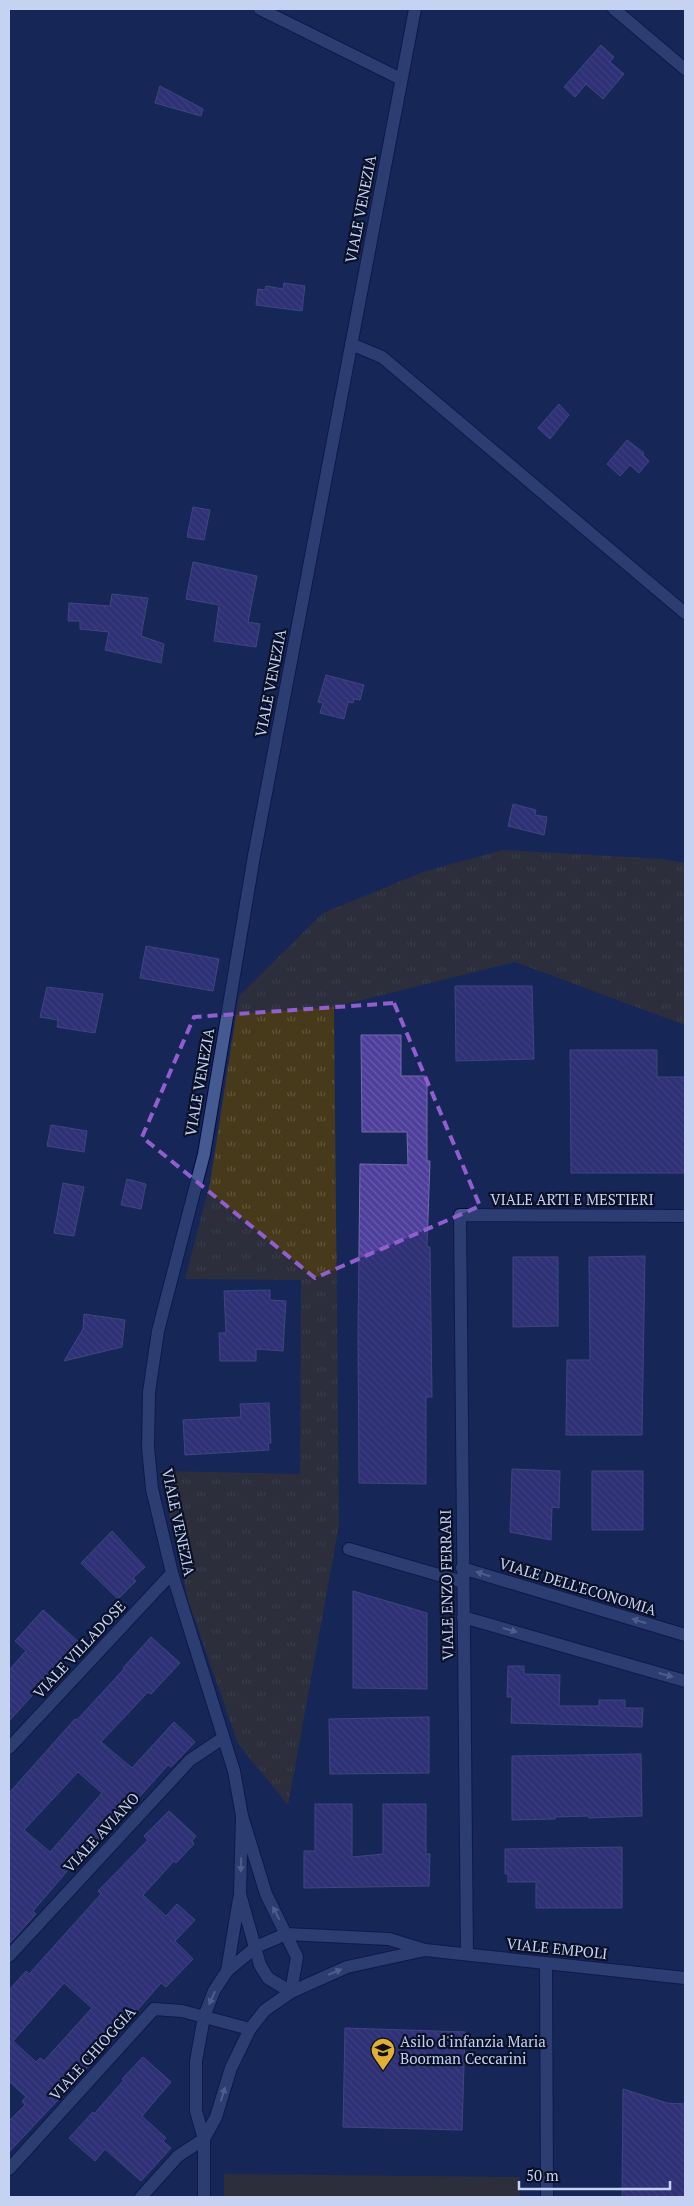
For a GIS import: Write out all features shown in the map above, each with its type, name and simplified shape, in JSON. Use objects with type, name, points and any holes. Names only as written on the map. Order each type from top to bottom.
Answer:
[{"type":"street","points":[[260,9],[401,79]]},
{"type":"street","name":"VIALE VENEZIA","points":[[204,2139],[216,2117],[231,2068],[250,2029],[265,2010],[291,1992],[297,1957],[266,1894],[242,1816],[234,1770],[172,1573],[152,1489],[148,1447],[149,1392],[158,1331],[204,1154],[254,856],[415,9]]},
{"type":"street","points":[[614,9],[685,69]]},
{"type":"street","points":[[350,344],[382,357],[685,613]]},
{"type":"street","name":"VIALE ARTI E MESTIERI","points":[[460,1215],[685,1216]]},
{"type":"street","name":"VIALE ENZO FERRARI","points":[[460,1215],[467,1954]]},
{"type":"street","points":[[349,1549],[463,1582]]},
{"type":"street","name":"VIALE DELL'ECONOMIA","points":[[462,1568],[685,1635]]},
{"type":"street","name":"VIALE VILLADOSE","points":[[9,1748],[172,1573]]},
{"type":"street","points":[[463,1617],[685,1681]]},
{"type":"street","name":"VIALE AVIANO","points":[[9,1956],[190,1760],[223,1738]]},
{"type":"street","name":"VIALE VENEZIA","points":[[228,1971],[240,1894],[242,1816]]},
{"type":"street","name":"VIALE VENEZIA","points":[[240,1894],[260,1965],[268,1978],[291,1992]]},
{"type":"street","name":"VIALE VENEZIA","points":[[204,2197],[204,2139],[196,2111],[196,2061],[204,2016],[214,1991],[228,1971],[256,1947],[286,1934]]},
{"type":"street","name":"VIALE EMPOLI","points":[[286,1934],[389,1939],[425,1950],[685,1978]]},
{"type":"street","name":"VIALE EMPOLI","points":[[291,1992],[347,1967],[425,1950]]},
{"type":"street","points":[[546,1963],[547,2197]]},
{"type":"street","name":"VIALE CHIOGGIA","points":[[9,2169],[154,2009],[182,2011],[250,2029]]},
{"type":"street","points":[[141,2197],[178,2156],[204,2139]]},
{"type":"highlighted area","points":[[394,1003],[480,1206],[315,1278],[142,1137],[194,1017]]},
{"type":"green space","points":[[502,850],[662,859],[685,863],[685,1025],[515,962],[334,1007],[339,1525],[288,1805],[238,1744],[188,1600],[160,1471],[300,1474],[301,1280],[185,1279],[210,1183],[239,996],[323,913],[423,872]]},
{"type":"green space","points":[[224,2174],[520,2177],[520,2197],[224,2197]]},
{"type":"building","points":[[601,45],[614,57],[610,62],[624,74],[603,99],[586,84],[575,97],[564,87]]},
{"type":"building","points":[[160,86],[203,109],[201,116],[155,103]]},
{"type":"building","points":[[284,283],[305,286],[302,311],[256,305],[258,289],[265,290],[266,286],[283,289]]},
{"type":"building","points":[[559,404],[569,415],[550,439],[538,428]]},
{"type":"building","points":[[627,440],[644,453],[643,455],[649,461],[639,473],[630,465],[620,476],[607,464]]},
{"type":"building","points":[[193,507],[210,510],[204,540],[187,537]]},
{"type":"building","points":[[193,562],[257,576],[248,622],[260,624],[256,647],[214,641],[219,605],[186,599]]},
{"type":"building","points":[[112,594],[148,598],[141,636],[164,644],[161,663],[105,650],[109,632],[80,629],[80,621],[68,621],[69,603],[110,606]]},
{"type":"building","points":[[326,675],[364,685],[360,700],[354,699],[353,703],[348,702],[344,719],[320,713],[323,703],[318,702]]},
{"type":"building","points":[[513,804],[536,810],[535,815],[547,817],[544,835],[508,826]]},
{"type":"building","points":[[146,946],[219,959],[213,991],[140,978]]},
{"type":"building","points":[[455,986],[532,986],[534,1059],[456,1061]]},
{"type":"building","points":[[47,987],[103,994],[95,1033],[57,1027],[58,1020],[40,1017]]},
{"type":"building","points":[[361,1035],[401,1035],[401,1076],[427,1076],[427,1161],[430,1161],[427,1247],[430,1247],[432,1397],[426,1397],[426,1484],[359,1483],[360,1164],[408,1165],[407,1132],[362,1132]]},
{"type":"building","points":[[570,1050],[657,1050],[657,1077],[685,1077],[685,1173],[571,1173]]},
{"type":"building","points":[[51,1125],[87,1131],[84,1152],[47,1146]]},
{"type":"building","points":[[127,1179],[146,1184],[141,1209],[121,1205]]},
{"type":"building","points":[[63,1183],[84,1187],[74,1236],[54,1233]]},
{"type":"building","points":[[645,1256],[642,1435],[566,1435],[567,1360],[590,1360],[589,1257]]},
{"type":"building","points":[[513,1257],[558,1257],[558,1326],[513,1327]]},
{"type":"building","points":[[270,1290],[270,1300],[286,1301],[283,1351],[256,1349],[256,1361],[220,1361],[219,1333],[226,1333],[224,1291]]},
{"type":"building","points":[[84,1314],[125,1320],[122,1347],[64,1361],[83,1329]]},
{"type":"building","points":[[269,1403],[271,1443],[268,1443],[269,1450],[185,1455],[183,1420],[241,1417],[240,1404]]},
{"type":"building","points":[[512,1469],[560,1471],[559,1508],[552,1507],[551,1540],[510,1532]]},
{"type":"building","points":[[592,1471],[643,1471],[643,1530],[592,1530]]},
{"type":"building","points":[[112,1531],[145,1567],[133,1578],[136,1581],[118,1599],[81,1563]]},
{"type":"building","points":[[353,1591],[427,1613],[427,1689],[353,1688]]},
{"type":"building","points":[[43,1610],[80,1643],[9,1721],[9,1670],[26,1651],[15,1641]]},
{"type":"building","points":[[151,1637],[180,1663],[151,1694],[148,1692],[101,1742],[132,1768],[174,1722],[195,1742],[171,1767],[168,1765],[90,1852],[86,1849],[33,1911],[36,1914],[9,1944],[9,1793]],"holes":[[[78,1772],[102,1793],[50,1852],[24,1830]]]},
{"type":"building","points":[[508,1666],[524,1666],[524,1674],[560,1675],[559,1706],[599,1706],[599,1700],[625,1700],[625,1708],[643,1708],[642,1727],[511,1723],[512,1697],[507,1697]]},
{"type":"building","points":[[429,1717],[429,1773],[330,1774],[329,1719]]},
{"type":"building","points":[[641,1754],[642,1816],[555,1817],[555,1819],[512,1820],[512,1756]]},
{"type":"building","points":[[315,1804],[352,1804],[352,1857],[383,1854],[383,1804],[426,1804],[426,1854],[430,1854],[429,1886],[304,1888],[304,1851],[315,1851]]},
{"type":"building","points":[[169,1811],[196,1836],[192,1841],[194,1844],[176,1863],[174,1861],[143,1895],[166,1916],[177,1904],[195,1920],[175,1941],[193,1959],[166,1987],[161,1983],[71,2086],[9,2152],[9,2121],[25,2105],[22,2101],[26,2097],[9,2081],[9,1990],[26,1971],[29,1974],[101,1894],[98,1891],[148,1840],[144,1836]],"holes":[[[64,1983],[92,2008],[44,2061],[40,2058],[36,2062],[13,2041]]]},
{"type":"building","points":[[622,1847],[622,1908],[536,1908],[536,1882],[508,1882],[508,1874],[505,1874],[505,1849]]},
{"type":"building","points":[[345,2028],[465,2032],[462,2130],[343,2127]]},
{"type":"building","points":[[143,2057],[171,2082],[142,2116],[166,2138],[163,2141],[171,2148],[141,2181],[105,2149],[95,2161],[69,2138],[93,2112],[94,2114],[124,2080],[122,2079]]},
{"type":"building","points":[[623,2089],[667,2103],[685,2104],[685,2197],[622,2197]]},
{"type":"place","name":"Asilo d'infanzia Maria Boorman Ceccarini","points":[[383,2071]]}]
